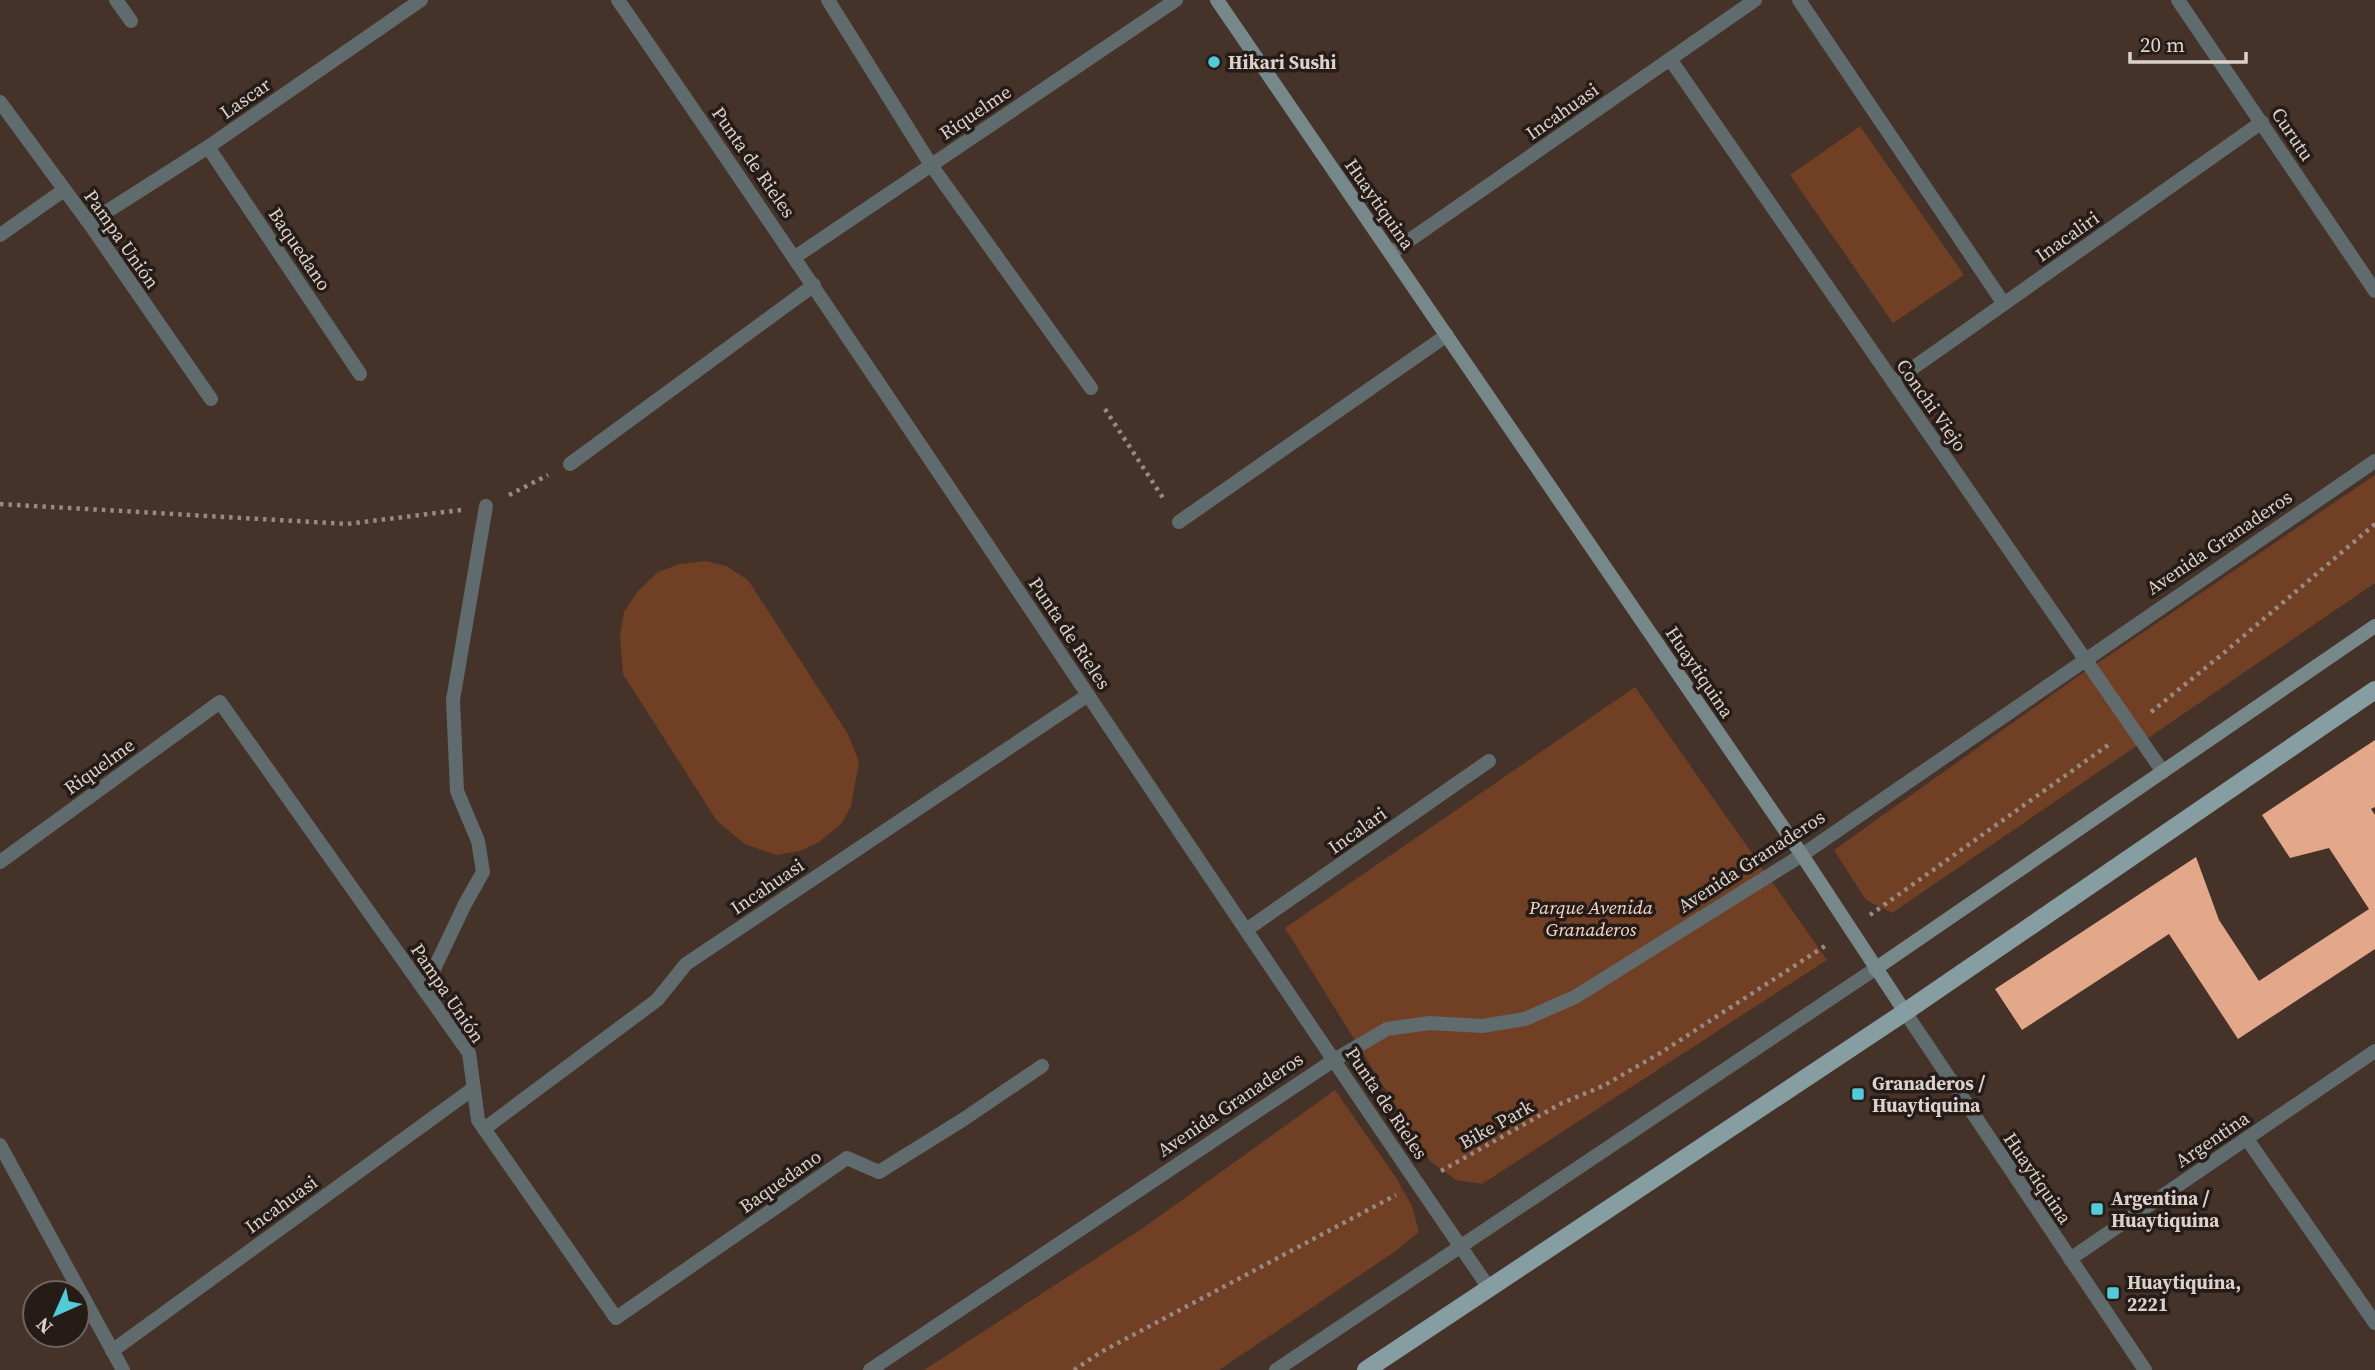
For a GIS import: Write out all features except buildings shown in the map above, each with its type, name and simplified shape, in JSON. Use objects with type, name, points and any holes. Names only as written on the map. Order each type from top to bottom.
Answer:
[{"type":"main road","name":"Huaytiquina","points":[[1217,0],[1802,855],[1905,1012]]},
{"type":"main road","points":[[1875,969],[2375,626]]},
{"type":"main road","points":[[1368,1370],[1905,1012],[2375,690]]},
{"type":"street","points":[[117,0],[131,21]]},
{"type":"street","name":"Lascar","points":[[89,223],[208,147],[421,0]]},
{"type":"street","name":"Punta de Rieles","points":[[618,0],[814,285],[1489,1288]]},
{"type":"street","points":[[828,0],[931,165],[1091,388]]},
{"type":"street","name":"Riquelme","points":[[795,257],[1175,0]]},
{"type":"street","name":"Incahuasi","points":[[1391,253],[1755,0]]},
{"type":"street","points":[[1799,0],[2004,304]]},
{"type":"street","name":"Curutu","points":[[2178,0],[2375,291]]},
{"type":"street","name":"Conchi Viejo","points":[[1670,59],[2163,772]]},
{"type":"street","name":"Pampa Unión","points":[[0,102],[89,223],[211,399]]},
{"type":"street","name":"Inacaliri","points":[[1893,382],[2262,122]]},
{"type":"street","name":"Baquedano","points":[[208,147],[360,373]]},
{"type":"street","points":[[0,235],[64,190]]},
{"type":"street","points":[[570,464],[814,285]]},
{"type":"street","points":[[1179,522],[1447,335]]},
{"type":"street","name":"Avenida Granaderos","points":[[870,1370],[1334,1060],[1387,1029],[1430,1023],[1482,1026],[1525,1019],[1575,997],[1802,855],[2375,461]]},
{"type":"street","points":[[424,990],[483,872],[478,841],[457,791],[453,700],[486,506]]},
{"type":"street","name":"Incahuasi","points":[[484,1129],[657,1000],[686,964],[1088,695]]},
{"type":"street","name":"Riquelme","points":[[0,862],[220,702]]},
{"type":"street","name":"Pampa Unión","points":[[220,702],[468,1053],[478,1120],[616,1318]]},
{"type":"street","name":"Incalari","points":[[1247,930],[1489,761]]},
{"type":"street","points":[[1276,1370],[1875,969]]},
{"type":"street","name":"Huaytiquina","points":[[1905,1012],[2145,1370]]},
{"type":"street","name":"Argentina","points":[[2070,1259],[2375,1051]]},
{"type":"street","name":"Baquedano","points":[[616,1318],[847,1158],[878,1172],[964,1119],[1041,1066]]},
{"type":"street","name":"Incahuasi","points":[[112,1351],[474,1088]]},
{"type":"street","points":[[2247,1139],[2375,1323]]},
{"type":"street","points":[[0,1145],[123,1370]]},
{"type":"path","points":[[1091,388],[1179,522]]},
{"type":"path","points":[[0,503],[347,524],[486,506],[570,464]]},
{"type":"path","name":"Bike Park","points":[[1074,1370],[1101,1352],[1562,1103],[1602,1086],[1662,1052],[1849,930]]},
{"type":"green space","points":[[1860,126],[1964,275],[1893,323],[1790,175]]},
{"type":"green space","points":[[2375,475],[2375,583],[1892,913],[1866,900],[1834,850],[2077,677]]},
{"type":"green space","points":[[706,561],[726,566],[748,580],[848,734],[859,762],[851,806],[842,823],[819,842],[800,851],[776,855],[745,844],[717,821],[623,674],[620,636],[624,612],[638,591],[658,572],[680,564]]},
{"type":"green space","name":"Parque Avenida Granaderos","points":[[1635,687],[1827,960],[1482,1184],[1456,1180],[1430,1161],[1285,928]]},
{"type":"green space","points":[[1335,1090],[1395,1176],[1412,1206],[1419,1232],[1393,1253],[1219,1370],[924,1370],[1143,1228]]},
{"type":"place","name":"Hikari Sushi","points":[[1214,62]]},
{"type":"place","name":"Granaderos / Huaytiquina","points":[[1858,1094]]},
{"type":"place","name":"Argentina / Huaytiquina","points":[[2097,1209]]},
{"type":"place","name":"Huaytiquina, 2221","points":[[2113,1293]]}]
